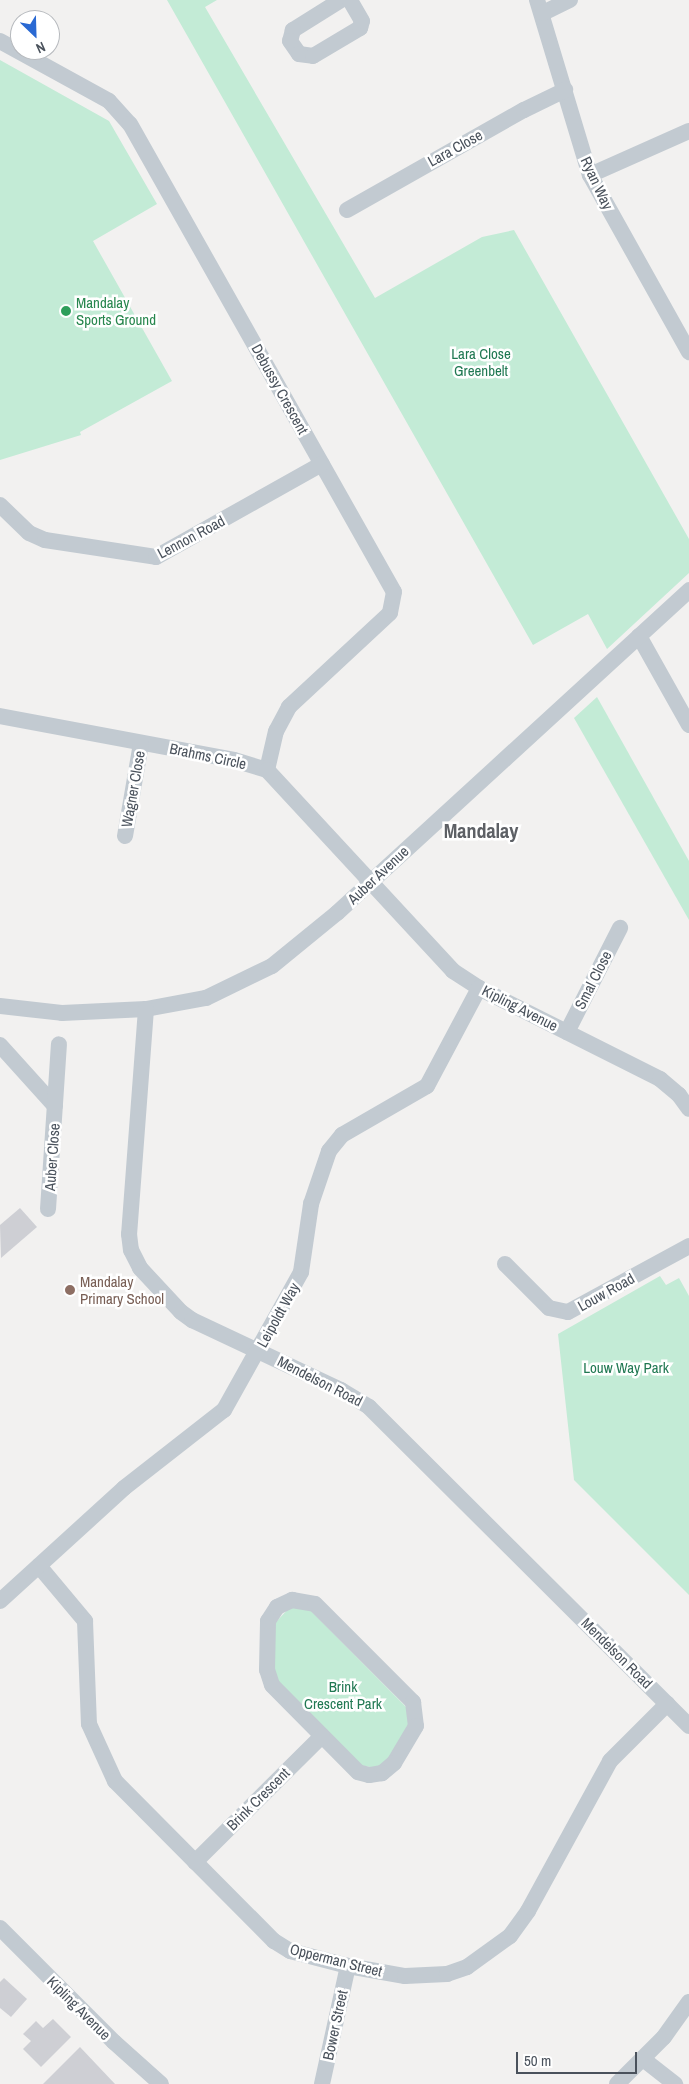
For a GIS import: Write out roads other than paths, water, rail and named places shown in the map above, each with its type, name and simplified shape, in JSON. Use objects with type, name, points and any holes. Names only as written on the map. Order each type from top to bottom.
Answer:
[{"type":"street","points":[[341,0],[292,30],[290,40],[299,54],[313,56],[360,28],[362,21],[350,0]]},
{"type":"street","points":[[540,6],[570,0]]},
{"type":"street","name":"Ryan Way","points":[[540,6],[590,175],[687,344]]},
{"type":"street","name":"Debussy Crescent","points":[[0,41],[109,102],[130,124],[392,587],[394,603],[390,613],[289,707],[276,731],[267,770]]},
{"type":"street","name":"Lara Close","points":[[347,210],[524,110],[565,90]]},
{"type":"street","points":[[590,175],[689,132]]},
{"type":"street","name":"Lennon Road","points":[[0,506],[30,533],[45,540],[156,557],[322,464]]},
{"type":"street","name":"Auber Avenue","points":[[0,1006],[62,1013],[146,1010],[206,998],[253,978],[294,951],[689,590]]},
{"type":"street","points":[[639,636],[689,725]]},
{"type":"street","name":"Brahms Circle","points":[[0,716],[234,760],[267,770],[371,881]]},
{"type":"street","name":"Wagner Close","points":[[125,836],[141,743]]},
{"type":"street","name":"Kipling Avenue","points":[[371,881],[442,960],[478,988],[660,1079],[679,1095],[689,1109]]},
{"type":"street","name":"Smal Close","points":[[567,1032],[620,928]]},
{"type":"street","name":"Leipoldt Way","points":[[0,1601],[124,1488],[220,1415],[258,1351],[301,1272],[311,1204],[329,1151],[342,1135],[427,1086],[478,988]]},
{"type":"street","name":"Mendelson Road","points":[[146,1010],[131,1250],[140,1268],[180,1312],[370,1407],[689,1726]]},
{"type":"street","name":"Auber Close","points":[[48,1209],[59,1044]]},
{"type":"street","name":"Auber Close","points":[[0,1045],[55,1106]]},
{"type":"street","name":"Louw Road","points":[[505,1264],[549,1308],[568,1312],[689,1246]]},
{"type":"street","name":"Opperman Street","points":[[39,1566],[85,1621],[89,1724],[108,1771],[123,1790],[274,1941],[290,1951],[348,1966],[405,1976],[447,1974],[467,1967],[510,1936],[528,1911],[610,1761],[666,1704]]},
{"type":"street","points":[[292,1600],[315,1604],[407,1696],[416,1710],[416,1726],[394,1763],[375,1775],[358,1772],[322,1736],[275,1690],[268,1675],[268,1621],[278,1607],[292,1600]]},
{"type":"street","name":"Brink Crescent","points":[[194,1862],[322,1736]]},
{"type":"street","name":"Kipling Avenue","points":[[0,1928],[114,2042],[161,2084]]},
{"type":"street","name":"Bower Street","points":[[322,2084],[348,1966]]},
{"type":"street","points":[[617,2084],[677,2022],[689,2002]]},
{"type":"street","points":[[642,2059],[675,2084]]},
{"type":"place","name":"Mandalay Sports Ground","points":[[66,311]]},
{"type":"place","name":"Mandalay Primary School","points":[[70,1290]]},
{"type":"district","name":"Mandalay","points":[[481,830]]},
{"type":"park label","name":"Lara Close Greenbelt","points":[[481,362]]},
{"type":"park label","name":"Louw Way Park","points":[[626,1368]]},
{"type":"park label","name":"Brink Crescent Park","points":[[343,1694]]}]
